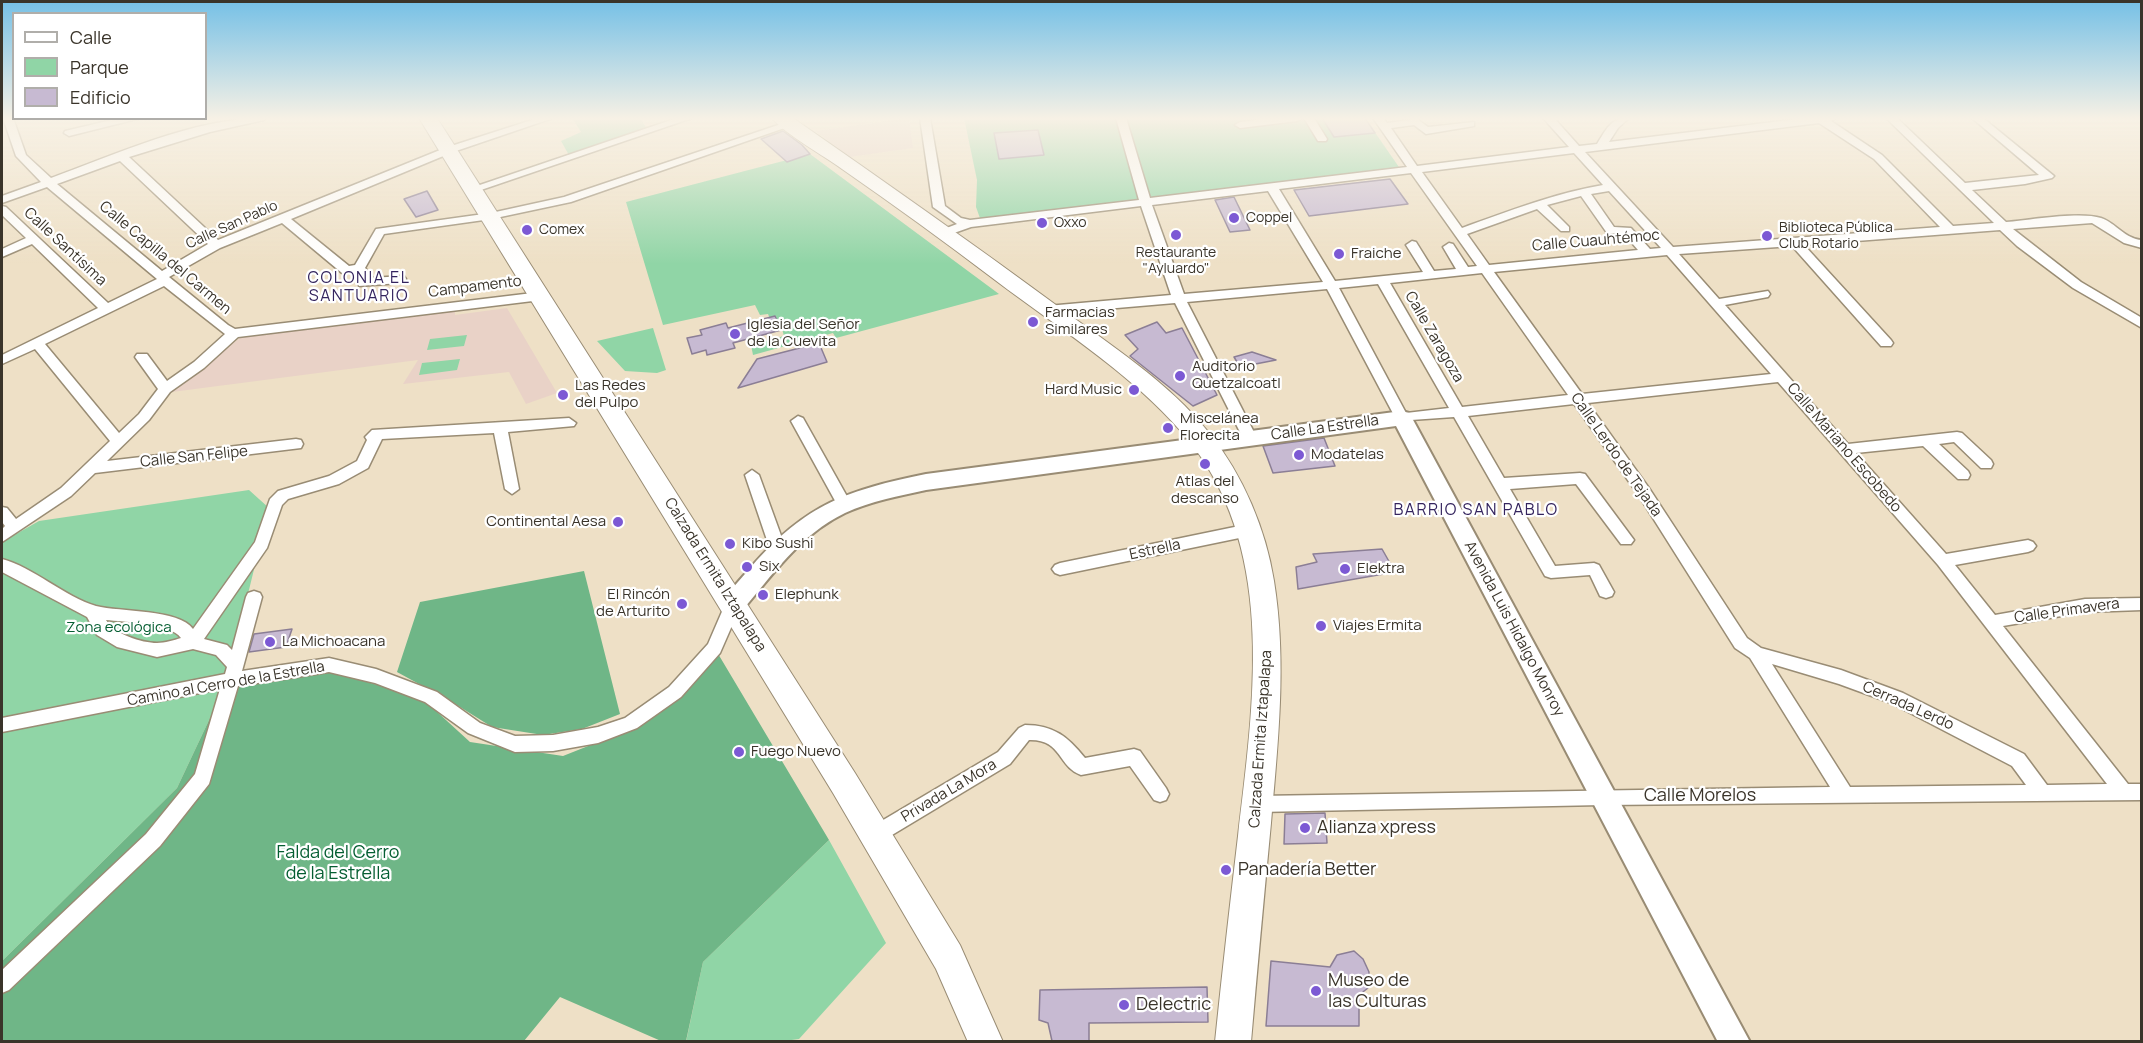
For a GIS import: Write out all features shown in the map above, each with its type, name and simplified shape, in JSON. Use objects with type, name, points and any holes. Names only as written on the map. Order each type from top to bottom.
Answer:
[{"type":"main road","name":"Calzada Ermita Iztapalapa","points":[[460,167],[875,835],[948,957],[986,1041]]},
{"type":"main road","name":"Calzada Ermita Iztapalapa","points":[[852,167],[928,220],[1150,387],[1180,415],[1205,445],[1234,497],[1249,530],[1265,601],[1268,636],[1266,719],[1233,1041]]},
{"type":"street","name":"Calle Capilla del Carmen","points":[[32,167],[223,328],[234,333]]},
{"type":"street","points":[[2,200],[93,167]]},
{"type":"street","points":[[132,167],[216,245]]},
{"type":"street","name":"Calle San Pablo","points":[[2,360],[164,278],[216,245],[408,167]]},
{"type":"street","points":[[474,189],[541,167]]},
{"type":"street","points":[[359,268],[380,231],[492,216],[567,200],[659,167]]},
{"type":"street","points":[[925,167],[930,208],[928,220]]},
{"type":"street","points":[[933,167],[939,207],[957,220],[969,224]]},
{"type":"street","points":[[1135,167],[1179,299],[1250,438]]},
{"type":"street","name":"Calle Lerdo de Tejada","points":[[1413,167],[1644,492],[1741,643],[1756,653],[1845,795]]},
{"type":"street","points":[[948,236],[948,231],[953,228],[969,224],[1443,167]]},
{"type":"street","name":"Calle Mariano Escobedo","points":[[1591,167],[1670,251],[1943,561],[2132,791]]},
{"type":"street","points":[[1888,167],[1950,230]]},
{"type":"street","points":[[1942,167],[2003,226],[2050,267],[2142,324]]},
{"type":"street","points":[[1963,187],[2025,181],[2048,176],[2037,167]]},
{"type":"street","name":"Avenida Luis Hidalgo Monroy","points":[[1272,187],[1331,285],[1731,1041]]},
{"type":"street","points":[[1461,232],[1583,191],[1612,188]]},
{"type":"street","points":[[1583,191],[1611,231],[1627,230],[1647,253]]},
{"type":"street","points":[[1539,204],[1565,229]]},
{"type":"street","name":"Calle Santísima","points":[[2,209],[106,309]]},
{"type":"street","points":[[283,218],[346,270],[359,268]]},
{"type":"street","name":"Calle Cuauhtémoc","points":[[1047,310],[1331,285],[1670,251],[2099,220],[2126,241],[2142,244]]},
{"type":"street","points":[[2,226],[14,222]]},
{"type":"street","points":[[2,254],[34,239]]},
{"type":"street","points":[[1795,242],[1886,343]]},
{"type":"street","points":[[1412,245],[1431,275]]},
{"type":"street","points":[[1449,247],[1464,271]]},
{"type":"street","points":[[359,268],[364,274],[363,283],[400,279]]},
{"type":"street","name":"Calle Zaragoza","points":[[1382,280],[1551,572],[1594,569],[1606,592]]},
{"type":"street","points":[[1716,303],[1764,294]]},
{"type":"street","name":"Campamento","points":[[234,333],[541,296]]},
{"type":"street","points":[[2,512],[8,532],[66,492],[144,417],[165,388],[199,365],[234,333]]},
{"type":"street","points":[[36,342],[118,441]]},
{"type":"street","points":[[142,357],[165,388]]},
{"type":"street","name":"Calle La Estrella","points":[[733,605],[779,552],[823,514],[884,490],[926,482],[1402,418],[1782,377]]},
{"type":"street","points":[[798,421],[844,504]]},
{"type":"street","points":[[193,642],[262,544],[275,503],[283,495],[334,480],[363,464],[375,436],[569,423]]},
{"type":"street","points":[[500,428],[512,489]]},
{"type":"street","points":[[1844,449],[1958,437],[1986,464]]},
{"type":"street","points":[[1927,441],[1963,476]]},
{"type":"street","name":"Calle San Felipe","points":[[91,468],[296,444]]},
{"type":"street","points":[[752,475],[779,552]]},
{"type":"street","points":[[1500,484],[1580,478],[1626,540]]},
{"type":"street","name":"Estrella","points":[[1060,569],[1249,530]]},
{"type":"street","points":[[1943,561],[2028,546]]},
{"type":"street","points":[[2,565],[93,612],[159,620],[184,629],[193,642]]},
{"type":"street","points":[[2,983],[153,840],[203,778],[254,597]]},
{"type":"street","name":"Calle Primavera","points":[[1992,622],[2055,609],[2107,603],[2142,604]]},
{"type":"street","name":"Camino al Cerro de la Estrella","points":[[2,725],[234,672],[329,665],[376,676],[431,697],[474,728],[515,744],[553,743],[598,735],[631,723],[675,692],[714,648],[733,605]]},
{"type":"street","points":[[93,612],[103,630],[123,642],[157,650],[176,648],[193,642],[221,650],[234,672]]},
{"type":"street","name":"Cerrada Lerdo","points":[[1756,653],[1841,677],[1897,698],[2018,760],[2042,792]]},
{"type":"street","name":"Privada La Mora","points":[[875,835],[1004,758],[1025,734],[1043,732],[1062,743],[1081,767],[1134,757],[1160,794]]},
{"type":"street","name":"Calle Morelos","points":[[1258,804],[1602,797],[2132,791]]},
{"type":"shaded area","points":[[507,308],[557,393],[526,404],[509,372],[403,384],[418,360],[172,392],[245,334],[455,309],[455,315]]},
{"type":"green space","points":[[761,167],[827,167],[999,294],[836,338],[833,333],[753,355],[751,345],[784,336],[781,325],[773,326],[768,314],[760,315],[755,305],[663,325],[626,202]]},
{"type":"green space","points":[[974,167],[1399,167],[1401,170],[981,221],[976,207],[977,180]]},
{"type":"green space","points":[[653,328],[666,370],[657,373],[625,371],[597,341]]},
{"type":"green space","points":[[467,335],[464,346],[427,350],[430,339]]},
{"type":"green space","points":[[460,359],[457,370],[419,375],[422,363]]},
{"type":"green space","name":"Zona ecológica","points":[[249,490],[269,508],[226,684],[177,788],[2,961],[2,542],[39,521]]},
{"type":"green space","points":[[584,571],[620,714],[582,729],[543,735],[492,727],[397,672],[420,602]]},
{"type":"green space","name":"Falda del Cerro de la Estrella","points":[[714,647],[829,840],[703,962],[686,1041],[661,1041],[560,997],[524,1041],[2,1042],[2,961],[177,788],[226,684],[319,667],[423,699],[470,742],[563,756],[636,727]]},
{"type":"green space","points":[[829,840],[886,943],[799,1039],[777,1042],[686,1042],[703,962]]},
{"type":"building","points":[[1390,179],[1408,204],[1309,216],[1294,190]]},
{"type":"building","points":[[427,191],[438,210],[416,217],[404,199]]},
{"type":"building","name":"Coppel","points":[[1234,197],[1250,230],[1230,232],[1215,200]]},
{"type":"building","name":"Iglesia del Señor de la Cuevita","points":[[775,316],[781,330],[733,343],[735,348],[707,355],[706,350],[692,354],[687,338],[702,335],[700,330],[726,323],[728,328]]},
{"type":"building","name":"Auditorio Quetzalcoatl","points":[[1157,322],[1166,333],[1182,328],[1217,395],[1193,406],[1130,356],[1138,349],[1125,335]]},
{"type":"building","points":[[819,343],[827,362],[738,388],[757,359]]},
{"type":"building","points":[[1252,352],[1276,360],[1240,367],[1234,357]]},
{"type":"building","name":"Modatelas","points":[[1324,438],[1335,466],[1273,473],[1263,446]]},
{"type":"building","name":"Elektra","points":[[1382,549],[1395,572],[1298,589],[1296,567],[1317,562],[1313,554]]},
{"type":"building","name":"La Michoacana","points":[[292,629],[286,647],[249,652],[254,634]]},
{"type":"building","name":"Alianza xpress","points":[[1325,813],[1327,843],[1284,844],[1285,814]]},
{"type":"building","name":"Museo de las Culturas","points":[[1354,951],[1363,959],[1369,972],[1368,988],[1359,995],[1359,1026],[1266,1026],[1271,961],[1330,967],[1337,955]]},
{"type":"building","name":"Delectric","points":[[1207,987],[1208,1022],[1089,1023],[1089,1041],[1052,1041],[1048,1023],[1039,1020],[1040,990]]},
{"type":"place","name":"Coppel","points":[[1234,218]]},
{"type":"place","name":"Oxxo","points":[[1042,223]]},
{"type":"place","name":"Comex","points":[[527,230]]},
{"type":"place","name":"Restaurante \"Ayluardo\"","points":[[1176,235]]},
{"type":"place","name":"Biblioteca Pública Club Rotario","points":[[1767,236]]},
{"type":"place","name":"Fraiche","points":[[1339,254]]},
{"type":"place","name":"Farmacias Similares","points":[[1033,322]]},
{"type":"place","name":"Iglesia del Señor de la Cuevita","points":[[735,334]]},
{"type":"place","name":"Auditorio Quetzalcoatl","points":[[1180,376]]},
{"type":"place","name":"Hard Music","points":[[1134,390]]},
{"type":"place","name":"Las Redes del Pulpo","points":[[563,395]]},
{"type":"place","name":"Miscelánea Florecita","points":[[1168,428]]},
{"type":"place","name":"Modatelas","points":[[1299,455]]},
{"type":"place","name":"Atlas del descanso","points":[[1205,464]]},
{"type":"place","name":"Continental Aesa","points":[[618,522]]},
{"type":"place","name":"Kibo Sushi","points":[[730,544]]},
{"type":"place","name":"Six","points":[[747,567]]},
{"type":"place","name":"Elektra","points":[[1345,569]]},
{"type":"place","name":"Elephunk","points":[[763,595]]},
{"type":"place","name":"El Rincón de Arturito","points":[[682,604]]},
{"type":"place","name":"Viajes Ermita","points":[[1321,626]]},
{"type":"place","name":"La Michoacana","points":[[270,642]]},
{"type":"place","name":"Fuego Nuevo","points":[[739,752]]},
{"type":"place","name":"Alianza xpress","points":[[1305,828]]},
{"type":"place","name":"Panadería Better","points":[[1226,870]]},
{"type":"place","name":"Museo de las Culturas","points":[[1316,991]]},
{"type":"place","name":"Delectric","points":[[1124,1005]]},
{"type":"district","name":"COLONIA EL SANTUARIO","points":[[359,288]]},
{"type":"district","name":"BARRIO SAN PABLO","points":[[1476,511]]}]
